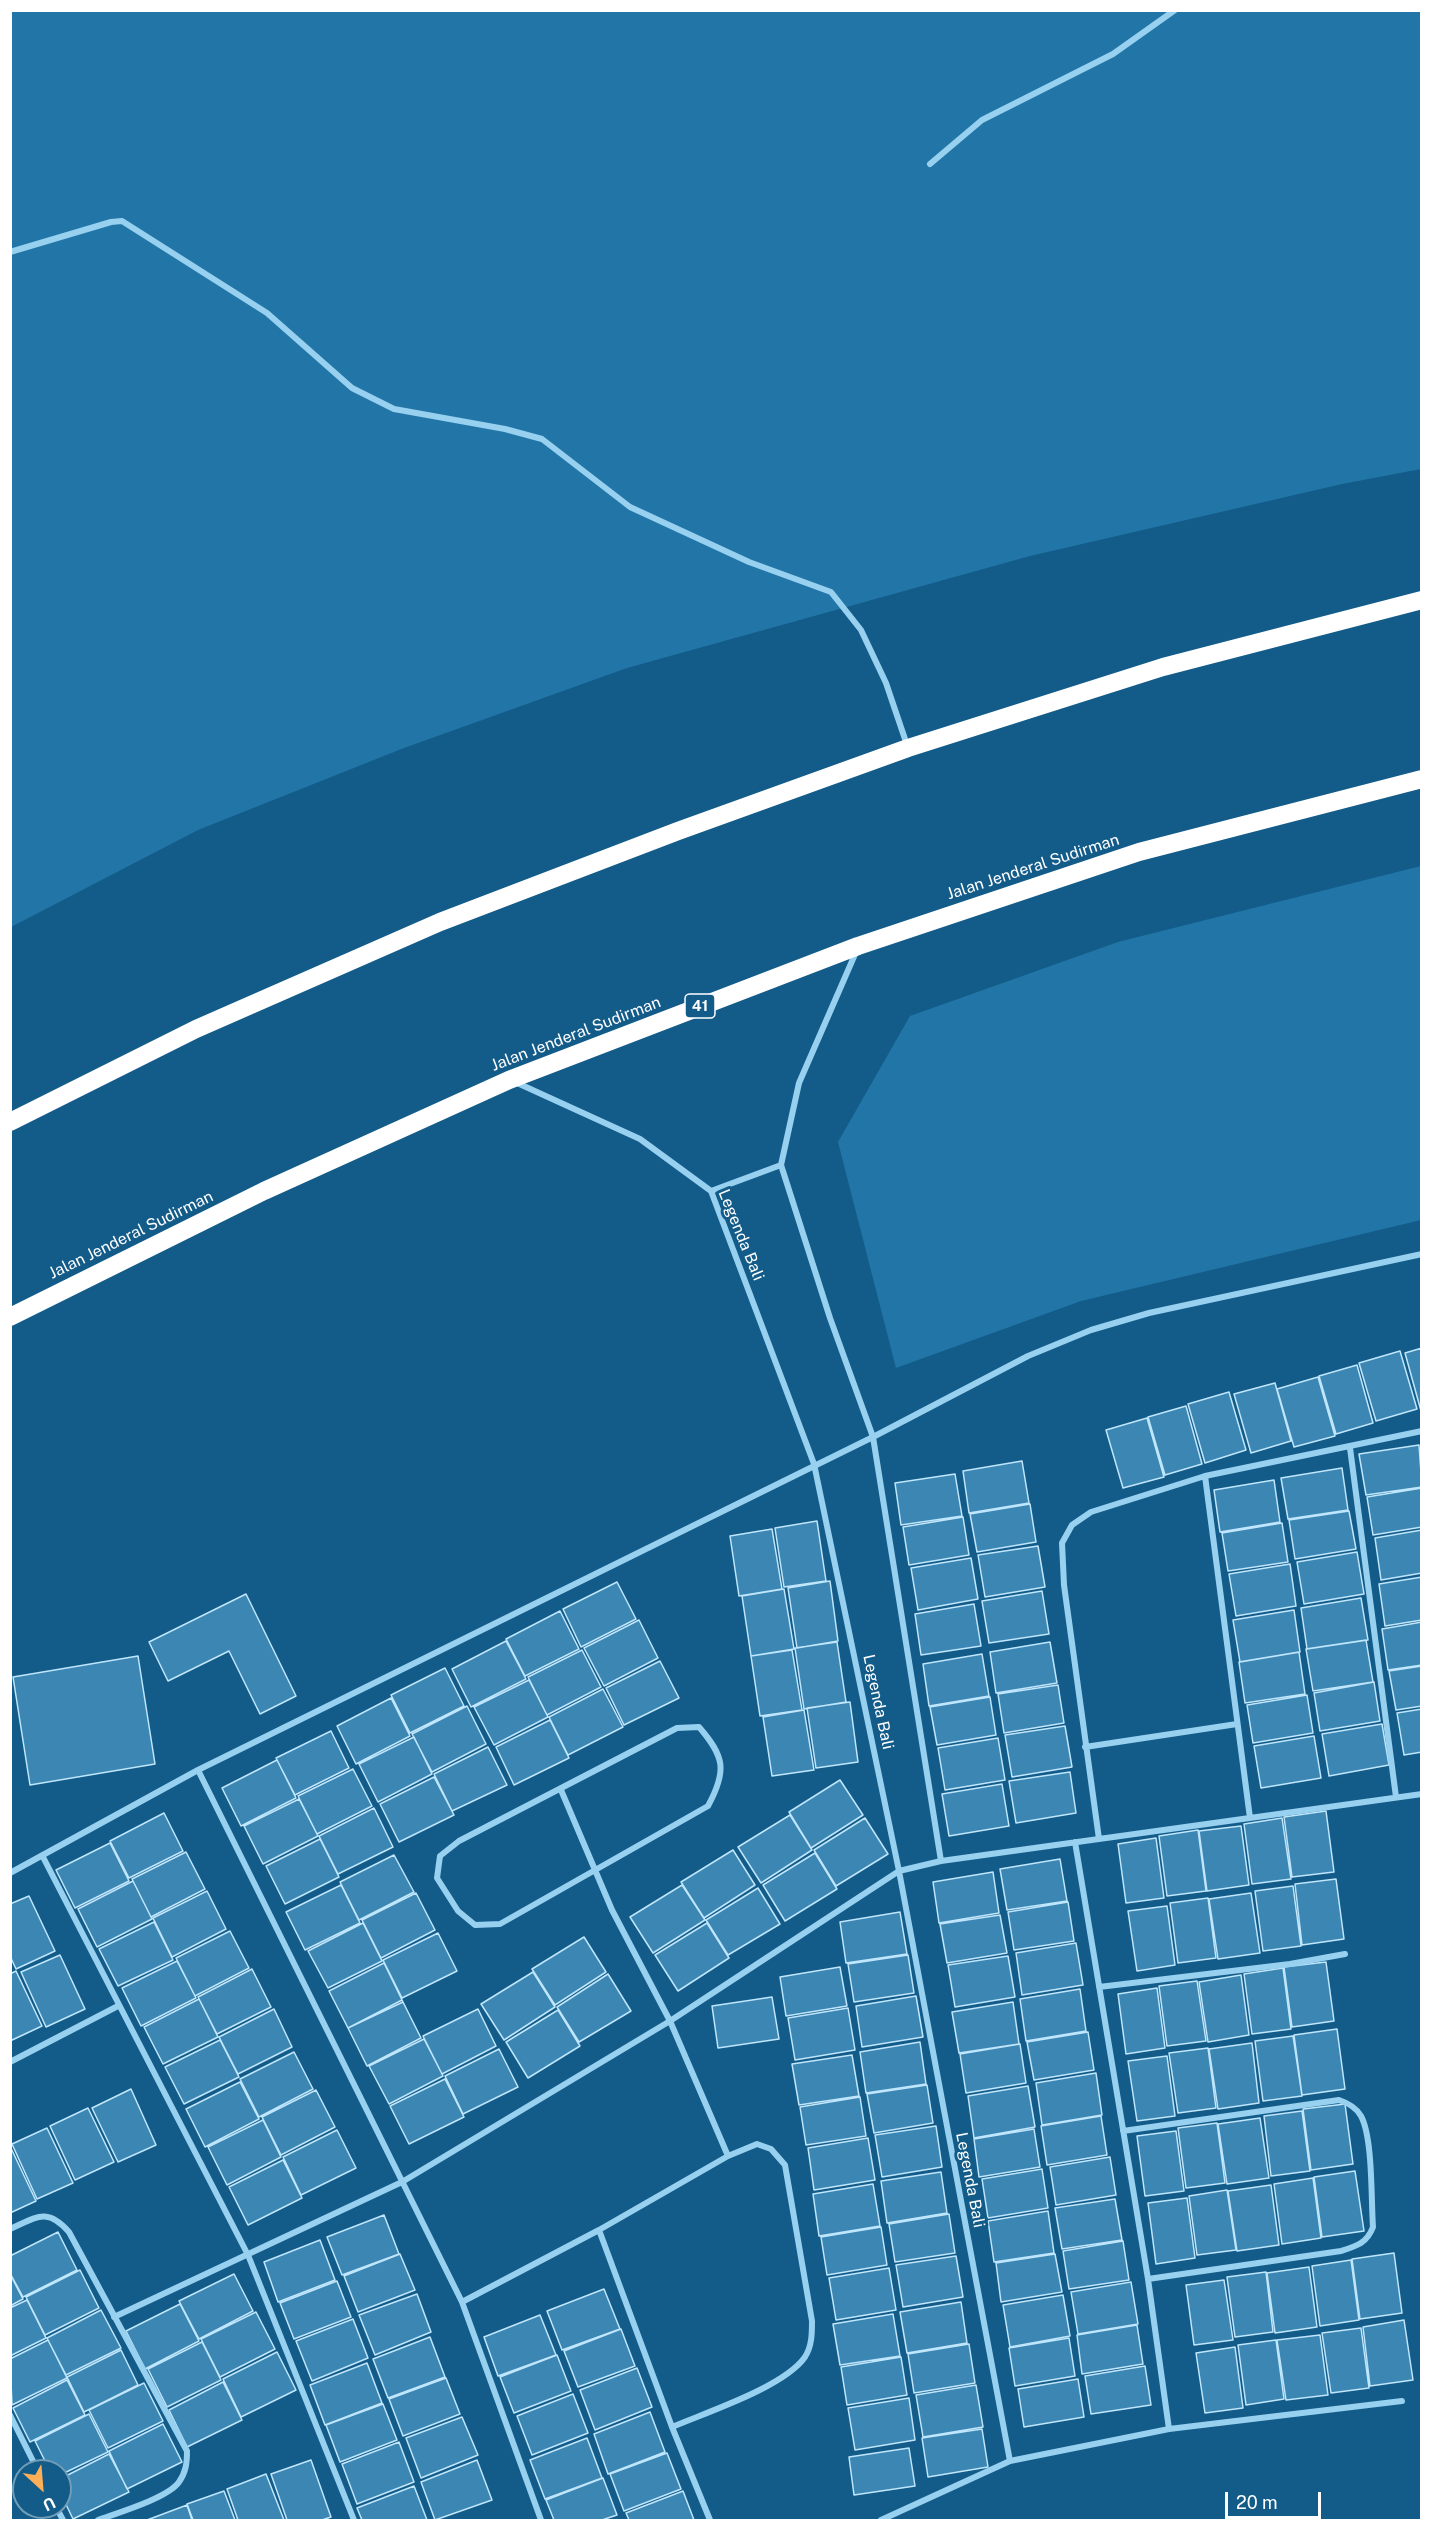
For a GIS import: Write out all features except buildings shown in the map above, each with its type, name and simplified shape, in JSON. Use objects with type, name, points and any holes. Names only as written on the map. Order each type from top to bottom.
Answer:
[{"type":"highway","points":[[10,1122],[196,1029],[440,922],[678,831],[908,748],[1163,667],[1422,600]]},
{"type":"highway","name":"Jalan Jenderal Sudirman","points":[[10,1317],[264,1191],[509,1080],[858,946],[1139,852],[1422,779]]},
{"type":"street","points":[[930,164],[982,120],[1113,54],[1175,10]]},
{"type":"street","points":[[10,252],[111,222],[122,221],[267,313],[352,388],[393,409],[505,429],[542,439],[630,507],[749,562],[831,592],[861,630],[886,683],[908,748]]},
{"type":"street","points":[[858,946],[799,1083],[781,1165],[830,1318],[873,1437],[941,1861]]},
{"type":"street","name":"Legenda Bali","points":[[509,1080],[640,1139],[711,1191],[814,1464],[899,1870],[1010,2461]]},
{"type":"street","points":[[711,1191],[781,1165]]},
{"type":"street","points":[[10,1873],[43,1857],[198,1770],[814,1464],[873,1437],[1028,1356],[1091,1330],[1149,1313],[1422,1254]]},
{"type":"street","points":[[1099,1839],[1064,1586],[1062,1543],[1072,1525],[1091,1512],[1205,1476],[1350,1448],[1422,1431]]},
{"type":"street","points":[[1350,1448],[1396,1797]]},
{"type":"street","points":[[1205,1476],[1250,1818]]},
{"type":"street","points":[[1085,1747],[1238,1724]]},
{"type":"street","points":[[699,1727],[715,1746],[722,1768],[718,1787],[708,1806],[500,1924],[475,1925],[458,1911],[437,1878],[440,1856],[459,1841],[561,1790],[677,1728],[699,1727]]},
{"type":"street","points":[[198,1770],[462,2302],[540,2520]]},
{"type":"street","points":[[561,1790],[612,1910],[670,2021],[728,2156]]},
{"type":"street","points":[[114,2317],[402,2182],[670,2021],[899,1870],[941,1861],[1422,1794]]},
{"type":"street","points":[[1075,1842],[1148,2279],[1169,2429]]},
{"type":"street","points":[[43,1857],[248,2255],[354,2520]]},
{"type":"street","points":[[1099,1987],[1290,1964],[1345,1954]]},
{"type":"street","points":[[10,2062],[118,2006]]},
{"type":"street","points":[[1123,2131],[1339,2100],[1351,2104],[1360,2114],[1366,2130],[1373,2227],[1368,2239],[1359,2246],[1341,2251],[1148,2279]]},
{"type":"street","points":[[462,2302],[599,2230],[728,2156],[757,2144],[771,2149],[785,2165],[812,2321],[811,2340],[805,2356],[782,2379],[672,2427]]},
{"type":"street","points":[[10,2229],[40,2215],[57,2218],[69,2232],[187,2451],[187,2469],[178,2484],[162,2494],[98,2520]]},
{"type":"street","points":[[599,2230],[672,2427],[710,2520]]},
{"type":"street","points":[[881,2520],[889,2519],[1010,2461],[1169,2429],[1402,2401]]},
{"type":"street","points":[[10,2415],[32,2459]]},
{"type":"shaded area","points":[[11,11],[1421,11],[1421,469],[1342,484],[1030,556],[627,668],[404,748],[198,830],[11,927]]},
{"type":"shaded area","points":[[1421,866],[1421,1220],[1081,1301],[896,1368],[838,1142],[910,1016],[1118,942]]}]
